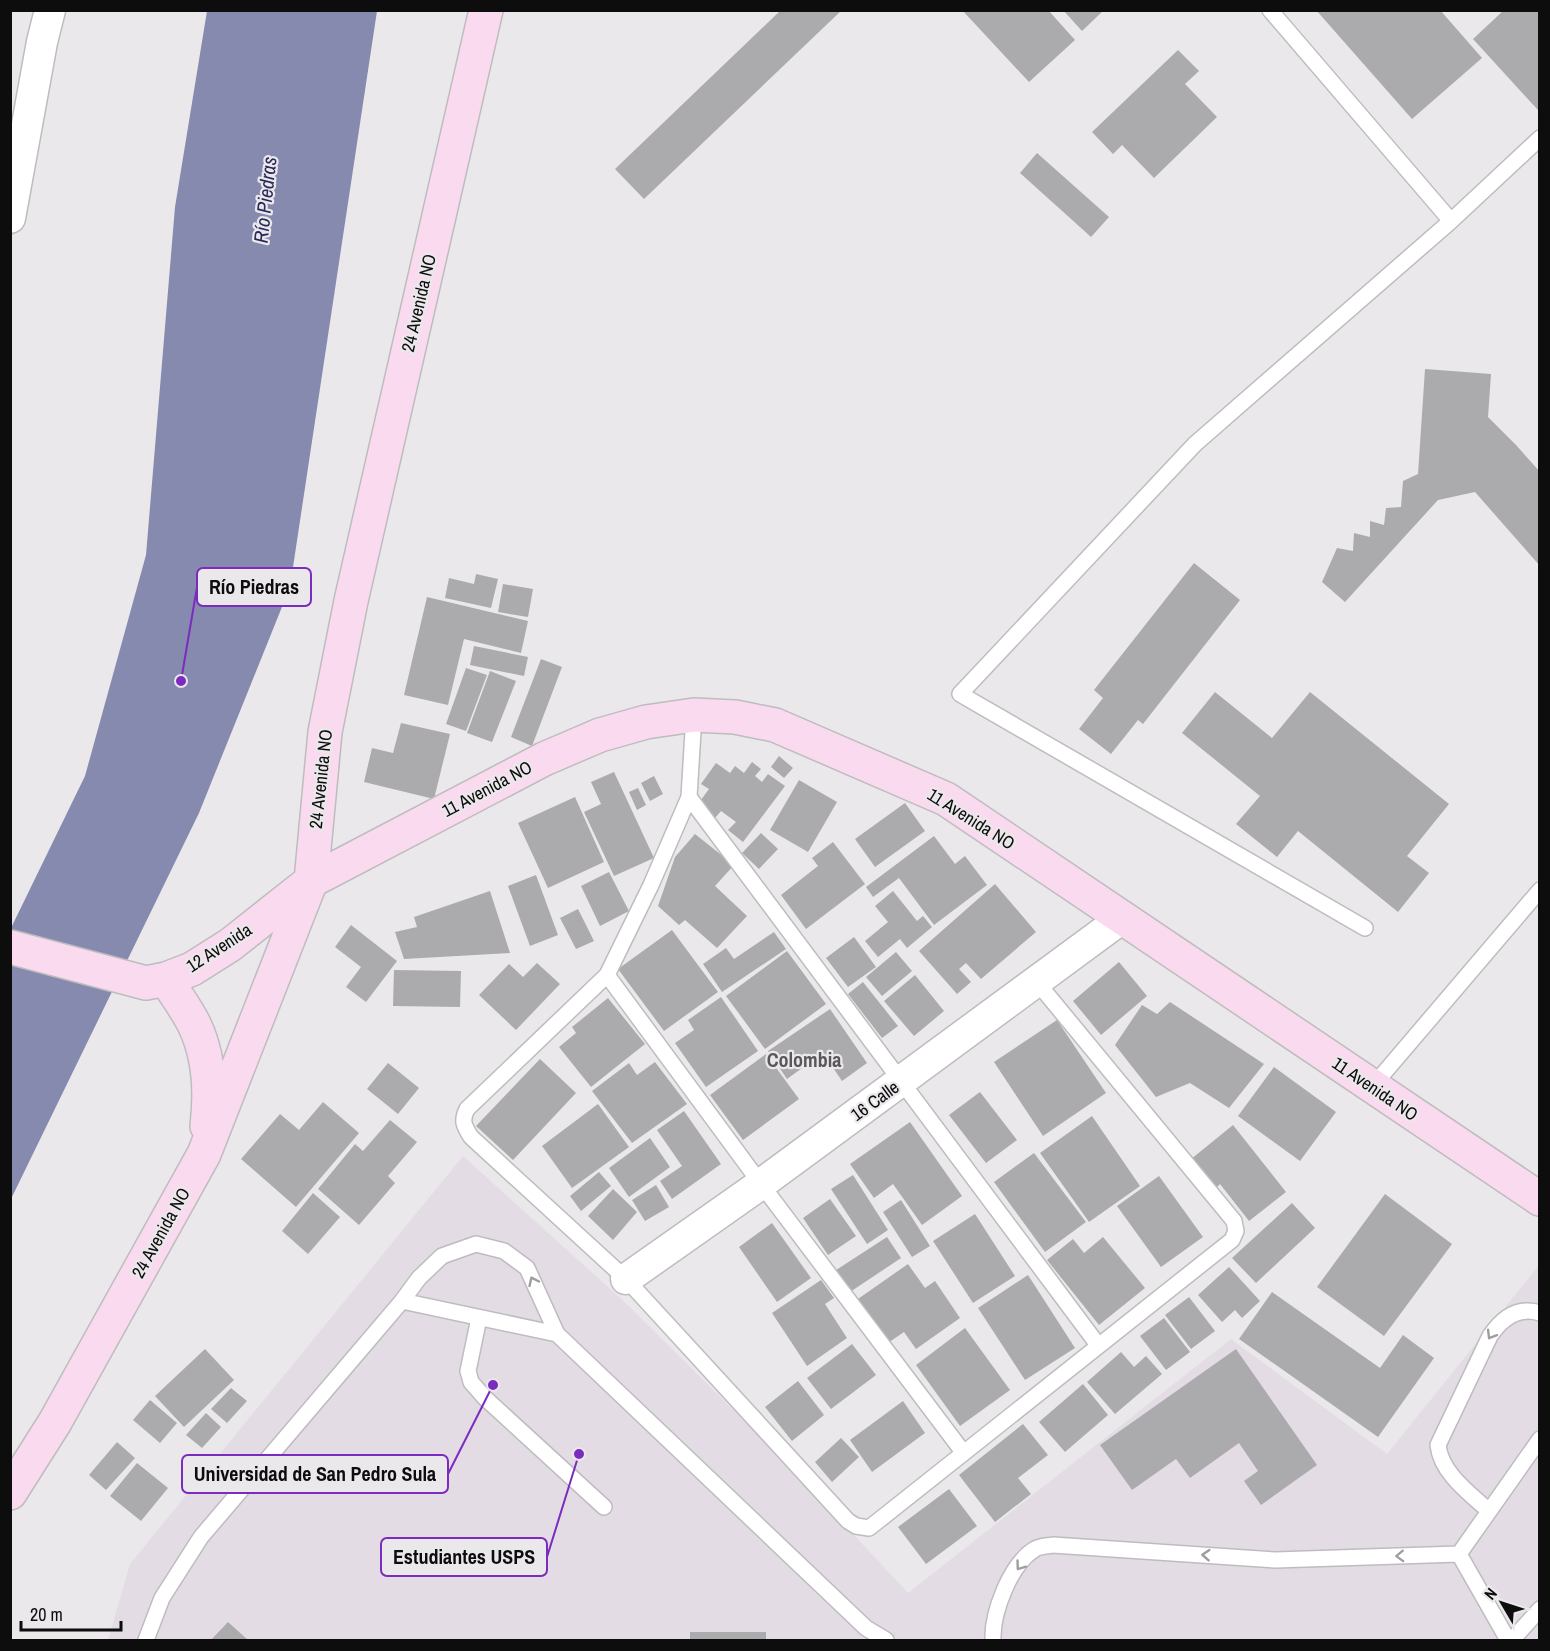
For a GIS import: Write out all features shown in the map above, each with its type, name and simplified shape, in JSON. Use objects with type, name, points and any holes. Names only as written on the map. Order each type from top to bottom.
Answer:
[{"type":"street","points":[[10,218],[42,42],[50,10]]},
{"type":"street","name":"24 Avenida NO","points":[[10,1493],[55,1422],[204,1154],[311,881],[326,732],[351,601],[486,10]]},
{"type":"street","name":"11 Avenida NO","points":[[311,881],[544,759],[600,735],[646,722],[694,715],[735,717],[775,725],[946,799],[1539,1199]]},
{"type":"street","name":"12 Avenida","points":[[156,981],[192,969],[230,945],[311,881]]},
{"type":"street","name":"16 Calle","points":[[626,1279],[761,1184],[1121,918]]},
{"type":"street","points":[[10,947],[156,981],[194,1024],[206,1061],[210,1095],[204,1154]]},
{"type":"lane","points":[[1270,10],[1451,221]]},
{"type":"lane","points":[[1365,928],[960,694],[1195,444],[1451,221],[1539,138]]},
{"type":"lane","points":[[694,715],[689,797],[651,885],[608,975],[467,1109],[463,1117],[463,1125],[471,1137],[626,1279],[848,1521],[856,1526],[869,1528],[1232,1240],[1236,1231],[1234,1221],[1036,981]]},
{"type":"lane","points":[[689,797],[1098,1345]]},
{"type":"lane","points":[[1372,1087],[1539,890]]},
{"type":"lane","points":[[608,975],[761,1184],[963,1452]]},
{"type":"lane","points":[[146,1641],[162,1598],[201,1537],[402,1301],[419,1278],[442,1256],[476,1244],[504,1251],[527,1268],[557,1334],[866,1628],[886,1641]]},
{"type":"lane","points":[[402,1301],[557,1334]]},
{"type":"lane","points":[[1489,1511],[1460,1485],[1444,1465],[1439,1455],[1438,1445],[1490,1336],[1499,1323],[1514,1313],[1526,1310],[1539,1313]]},
{"type":"lane","points":[[479,1318],[468,1371],[471,1382],[485,1398],[604,1507]]},
{"type":"lane","points":[[1459,1554],[1539,1439]]},
{"type":"lane","points":[[993,1641],[993,1630],[1002,1593],[1021,1562],[1036,1548],[1053,1545],[1275,1560],[1459,1554]]},
{"type":"lane","points":[[1459,1554],[1510,1641],[1539,1609]]},
{"type":"shaded area","points":[[463,1156],[628,1305],[787,1463],[908,1593],[1231,1339],[1387,1454],[1539,1265],[1539,1640],[108,1640],[130,1564]]},
{"type":"water","name":"Río Piedras","points":[[207,11],[377,11],[290,587],[199,813],[11,1199],[11,928],[85,776],[146,555],[175,207]]},
{"type":"building","points":[[781,10],[842,10],[644,199],[615,169]]},
{"type":"building","points":[[962,10],[1048,10],[1075,40],[1029,82]]},
{"type":"building","points":[[1063,10],[1104,10],[1082,31]]},
{"type":"building","points":[[1316,10],[1440,10],[1482,58],[1412,119]]},
{"type":"building","points":[[1504,10],[1540,10],[1540,108],[1538,110],[1473,39]]},
{"type":"building","points":[[1178,50],[1199,71],[1185,84],[1217,117],[1154,178],[1122,145],[1113,154],[1092,132]]},
{"type":"building","points":[[1037,153],[1109,217],[1091,237],[1020,173]]},
{"type":"building","points":[[1425,369],[1491,374],[1488,417],[1540,472],[1540,566],[1475,492],[1438,500],[1345,602],[1322,582],[1337,548],[1353,551],[1354,533],[1370,537],[1370,521],[1384,525],[1386,508],[1401,507],[1403,481],[1418,474]]},
{"type":"building","points":[[1194,563],[1240,600],[1143,724],[1138,720],[1111,754],[1079,729],[1103,698],[1094,690]]},
{"type":"building","points":[[476,574],[498,579],[491,608],[445,598],[449,578],[474,584]]},
{"type":"building","points":[[503,584],[533,589],[528,617],[498,612]]},
{"type":"building","points":[[427,597],[528,621],[521,653],[464,639],[448,705],[404,695]]},
{"type":"building","points":[[474,646],[528,657],[524,676],[470,665]]},
{"type":"building","points":[[541,659],[562,667],[532,746],[511,737]]},
{"type":"building","points":[[466,668],[487,675],[466,731],[446,724]]},
{"type":"building","points":[[490,671],[516,681],[492,742],[467,733]]},
{"type":"building","points":[[1215,692],[1272,738],[1310,692],[1449,804],[1407,856],[1429,873],[1398,912],[1298,831],[1277,857],[1236,824],[1260,796],[1182,733]]},
{"type":"building","points":[[401,723],[450,734],[434,799],[364,782],[372,748],[393,753]]},
{"type":"building","points":[[779,756],[793,768],[784,778],[771,767]]},
{"type":"building","points":[[752,762],[761,769],[755,776],[762,782],[768,774],[785,786],[743,842],[728,830],[736,822],[721,811],[715,818],[698,804],[709,789],[701,784],[716,763],[730,773],[735,766],[744,773]]},
{"type":"building","points":[[614,772],[654,858],[614,876],[584,812],[601,804],[591,782]]},
{"type":"building","points":[[654,776],[663,794],[650,801],[641,783]]},
{"type":"building","points":[[799,780],[837,802],[808,852],[770,830]]},
{"type":"building","points":[[638,788],[646,805],[637,810],[629,792]]},
{"type":"building","points":[[575,797],[604,862],[548,888],[518,823]]},
{"type":"building","points":[[905,803],[925,831],[875,867],[855,839]]},
{"type":"building","points":[[761,833],[778,849],[759,869],[742,853]]},
{"type":"building","points":[[695,834],[734,865],[715,886],[747,916],[717,948],[685,920],[679,925],[658,906],[675,857]]},
{"type":"building","points":[[934,836],[955,864],[965,856],[987,885],[934,925],[899,878],[873,897],[866,887]]},
{"type":"building","points":[[833,842],[865,884],[806,929],[781,895],[818,866],[812,858]]},
{"type":"building","points":[[609,872],[629,911],[600,926],[581,886]]},
{"type":"building","points":[[536,875],[558,935],[530,946],[508,886]]},
{"type":"building","points":[[995,884],[1036,932],[981,979],[966,963],[959,969],[971,982],[957,994],[919,951]]},
{"type":"building","points":[[490,891],[510,953],[404,959],[395,932],[417,927],[414,917]]},
{"type":"building","points":[[893,891],[917,921],[923,916],[932,927],[907,948],[900,939],[878,957],[865,941],[888,922],[875,906]]},
{"type":"building","points":[[578,909],[594,941],[576,949],[560,918]]},
{"type":"building","points":[[351,925],[397,961],[366,1002],[346,987],[361,967],[335,947]]},
{"type":"building","points":[[672,930],[718,992],[664,1031],[618,969]]},
{"type":"building","points":[[774,932],[786,949],[722,992],[703,964],[726,948],[734,959]]},
{"type":"building","points":[[854,937],[876,967],[848,987],[826,958]]},
{"type":"building","points":[[787,951],[826,1004],[765,1049],[726,996]]},
{"type":"building","points":[[896,952],[912,971],[882,996],[866,977]]},
{"type":"building","points":[[1119,962],[1147,996],[1101,1035],[1073,1001]]},
{"type":"building","points":[[537,963],[560,984],[516,1030],[479,995],[509,964],[523,977]]},
{"type":"building","points":[[394,970],[461,971],[460,1007],[393,1006]]},
{"type":"building","points":[[915,975],[944,1011],[914,1036],[884,1001]]},
{"type":"building","points":[[863,982],[898,1026],[882,1038],[848,994]]},
{"type":"building","points":[[721,997],[758,1051],[706,1087],[675,1043],[694,1030],[688,1020]]},
{"type":"building","points":[[608,998],[645,1044],[591,1087],[559,1047],[576,1033],[572,1027]]},
{"type":"building","points":[[1170,1002],[1264,1064],[1229,1108],[1190,1083],[1156,1097],[1115,1045],[1142,1005],[1157,1014]]},
{"type":"building","points":[[830,1009],[867,1063],[842,1081],[823,1053],[787,1079],[768,1051]]},
{"type":"building","points":[[1057,1020],[1106,1093],[1043,1136],[994,1062]]},
{"type":"building","points":[[766,1054],[799,1099],[743,1140],[710,1095]]},
{"type":"building","points":[[540,1059],[576,1093],[513,1160],[476,1126]]},
{"type":"building","points":[[655,1062],[687,1104],[632,1143],[592,1091],[629,1063],[637,1075]]},
{"type":"building","points":[[388,1063],[419,1088],[398,1114],[367,1089]]},
{"type":"building","points":[[1274,1067],[1336,1112],[1300,1161],[1238,1116]]},
{"type":"building","points":[[980,1092],[1017,1140],[986,1163],[949,1115]]},
{"type":"building","points":[[323,1102],[359,1133],[296,1207],[241,1159],[280,1114],[299,1130]]},
{"type":"building","points":[[598,1104],[629,1147],[572,1188],[542,1146]]},
{"type":"building","points":[[684,1111],[721,1164],[672,1199],[660,1181],[682,1166],[657,1130]]},
{"type":"building","points":[[1092,1116],[1140,1186],[1089,1222],[1040,1153]]},
{"type":"building","points":[[390,1120],[417,1142],[388,1176],[395,1183],[359,1225],[318,1189],[355,1144],[363,1151]]},
{"type":"building","points":[[910,1122],[962,1196],[922,1225],[893,1184],[874,1198],[850,1164]]},
{"type":"building","points":[[1233,1125],[1286,1192],[1249,1221],[1220,1184],[1214,1190],[1190,1160]]},
{"type":"building","points":[[650,1138],[670,1167],[629,1197],[609,1168]]},
{"type":"building","points":[[1034,1153],[1086,1222],[1045,1252],[994,1182]]},
{"type":"building","points":[[599,1172],[611,1186],[581,1211],[570,1196]]},
{"type":"building","points":[[853,1175],[888,1230],[867,1244],[831,1189]]},
{"type":"building","points":[[1159,1176],[1203,1237],[1161,1267],[1117,1206]]},
{"type":"building","points":[[656,1185],[669,1207],[645,1221],[632,1200]]},
{"type":"building","points":[[613,1189],[637,1212],[613,1240],[588,1216]]},
{"type":"building","points":[[313,1193],[340,1217],[308,1254],[282,1231]]},
{"type":"building","points":[[1385,1194],[1452,1244],[1384,1336],[1317,1287]]},
{"type":"building","points":[[830,1199],[856,1236],[828,1255],[803,1218]]},
{"type":"building","points":[[901,1200],[930,1246],[912,1257],[883,1212]]},
{"type":"building","points":[[1292,1203],[1315,1228],[1256,1283],[1232,1258]]},
{"type":"building","points":[[975,1214],[1015,1276],[973,1303],[933,1241]]},
{"type":"building","points":[[772,1223],[811,1278],[777,1302],[739,1247]]},
{"type":"building","points":[[887,1237],[901,1258],[847,1294],[833,1272]]},
{"type":"building","points":[[1103,1237],[1145,1288],[1099,1325],[1047,1260],[1073,1239],[1084,1253]]},
{"type":"building","points":[[908,1264],[925,1288],[935,1281],[960,1318],[916,1349],[904,1332],[885,1345],[855,1301]]},
{"type":"building","points":[[1229,1267],[1260,1301],[1242,1318],[1235,1310],[1222,1322],[1198,1295]]},
{"type":"building","points":[[1028,1275],[1075,1348],[1025,1380],[978,1308]]},
{"type":"building","points":[[821,1280],[834,1298],[825,1304],[847,1338],[807,1366],[772,1313]]},
{"type":"building","points":[[1272,1292],[1380,1368],[1403,1335],[1434,1358],[1378,1437],[1239,1339]]},
{"type":"building","points":[[1189,1297],[1215,1331],[1191,1349],[1165,1315]]},
{"type":"building","points":[[1164,1318],[1190,1352],[1166,1370],[1140,1336]]},
{"type":"building","points":[[965,1328],[1010,1390],[960,1426],[916,1365]]},
{"type":"building","points":[[852,1344],[876,1375],[831,1409],[807,1378]]},
{"type":"building","points":[[205,1349],[234,1380],[184,1427],[155,1396]]},
{"type":"building","points":[[1236,1349],[1317,1465],[1261,1505],[1244,1481],[1258,1471],[1239,1443],[1190,1478],[1176,1459],[1132,1490],[1100,1445]]},
{"type":"building","points":[[1121,1352],[1134,1367],[1146,1356],[1162,1374],[1115,1414],[1087,1382]]},
{"type":"building","points":[[798,1381],[824,1415],[792,1441],[765,1407]]},
{"type":"building","points":[[1083,1384],[1108,1415],[1065,1452],[1039,1422]]},
{"type":"building","points":[[231,1388],[247,1401],[227,1423],[211,1409]]},
{"type":"building","points":[[150,1400],[177,1423],[160,1443],[133,1420]]},
{"type":"building","points":[[903,1401],[925,1433],[872,1472],[850,1440]]},
{"type":"building","points":[[206,1413],[221,1427],[202,1448],[186,1435]]},
{"type":"building","points":[[1023,1424],[1048,1455],[1018,1478],[1031,1494],[995,1522],[959,1475]]},
{"type":"building","points":[[841,1438],[859,1457],[832,1482],[815,1462]]},
{"type":"building","points":[[117,1442],[135,1458],[106,1490],[89,1475]]},
{"type":"building","points":[[137,1463],[168,1488],[141,1521],[110,1496]]},
{"type":"building","points":[[949,1489],[977,1526],[926,1564],[898,1527]]},
{"type":"building","points":[[228,1622],[248,1640],[211,1640]]},
{"type":"building","points":[[690,1632],[766,1632],[766,1640],[690,1640]]},
{"type":"place","name":"Río Piedras","points":[[181,681]]},
{"type":"place","name":"Universidad de San Pedro Sula","points":[[493,1385]]},
{"type":"place","name":"Estudiantes USPS","points":[[579,1454]]},
{"type":"district","name":"Colombia","points":[[804,1060]]}]
